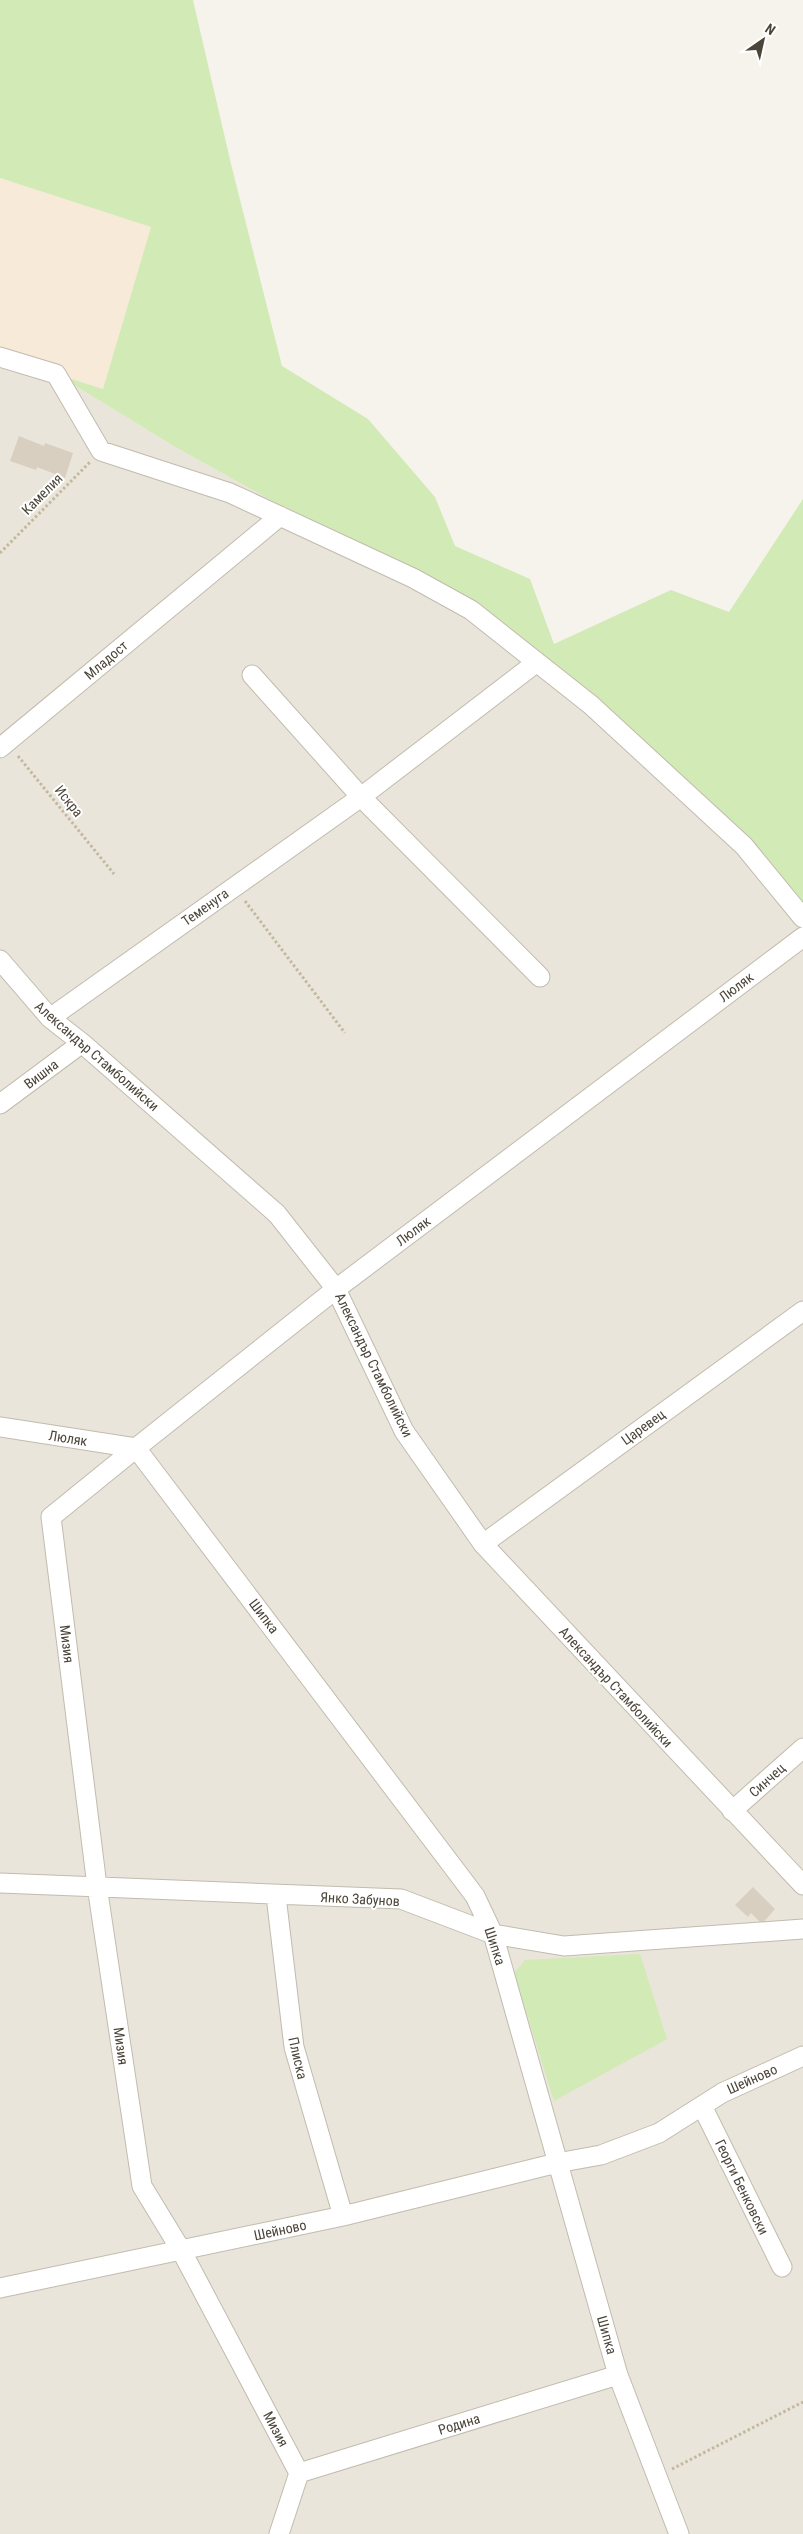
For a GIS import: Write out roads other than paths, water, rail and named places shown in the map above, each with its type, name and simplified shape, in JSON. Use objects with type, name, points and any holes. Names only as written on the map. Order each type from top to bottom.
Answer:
[{"type":"street","points":[[0,357],[56,374],[101,451],[230,493],[413,578],[463,606],[591,705],[744,846],[803,918]]},
{"type":"street","name":"Младост","points":[[4,745],[280,516]]},
{"type":"street","name":"Теменуга","points":[[50,1018],[361,797],[536,662]]},
{"type":"street","points":[[252,675],[361,797],[540,977]]},
{"type":"street","name":"Люляк","points":[[0,1427],[136,1448],[336,1289],[803,937]]},
{"type":"street","name":"Александър Стамболийски","points":[[0,960],[50,1018],[82,1043],[277,1214],[336,1289],[404,1430],[483,1544],[732,1812],[803,1885]]},
{"type":"street","name":"Вишна","points":[[0,1104],[82,1043]]},
{"type":"street","name":"Царевец","points":[[483,1544],[803,1310]]},
{"type":"street","name":"Мизия","points":[[136,1448],[52,1516],[98,1886],[142,2186],[181,2250],[299,2473]]},
{"type":"street","name":"Шипка","points":[[136,1448],[476,1896],[493,1934],[618,2375],[679,2534]]},
{"type":"street","name":"Синчец","points":[[732,1812],[803,1748]]},
{"type":"street","name":"Янко Забунов","points":[[0,1883],[98,1886],[276,1896],[400,1899],[493,1934],[564,1946],[803,1930]]},
{"type":"street","name":"Плиска","points":[[276,1896],[294,2048],[343,2216]]},
{"type":"street","name":"Шейново","points":[[0,2288],[343,2216],[557,2163],[601,2155],[659,2133],[722,2093],[803,2056]]},
{"type":"street","name":"Георги Бенковски","points":[[702,2106],[782,2267]]},
{"type":"street","name":"Родина","points":[[299,2473],[618,2375]]},
{"type":"street","points":[[279,2534],[299,2473]]}]
